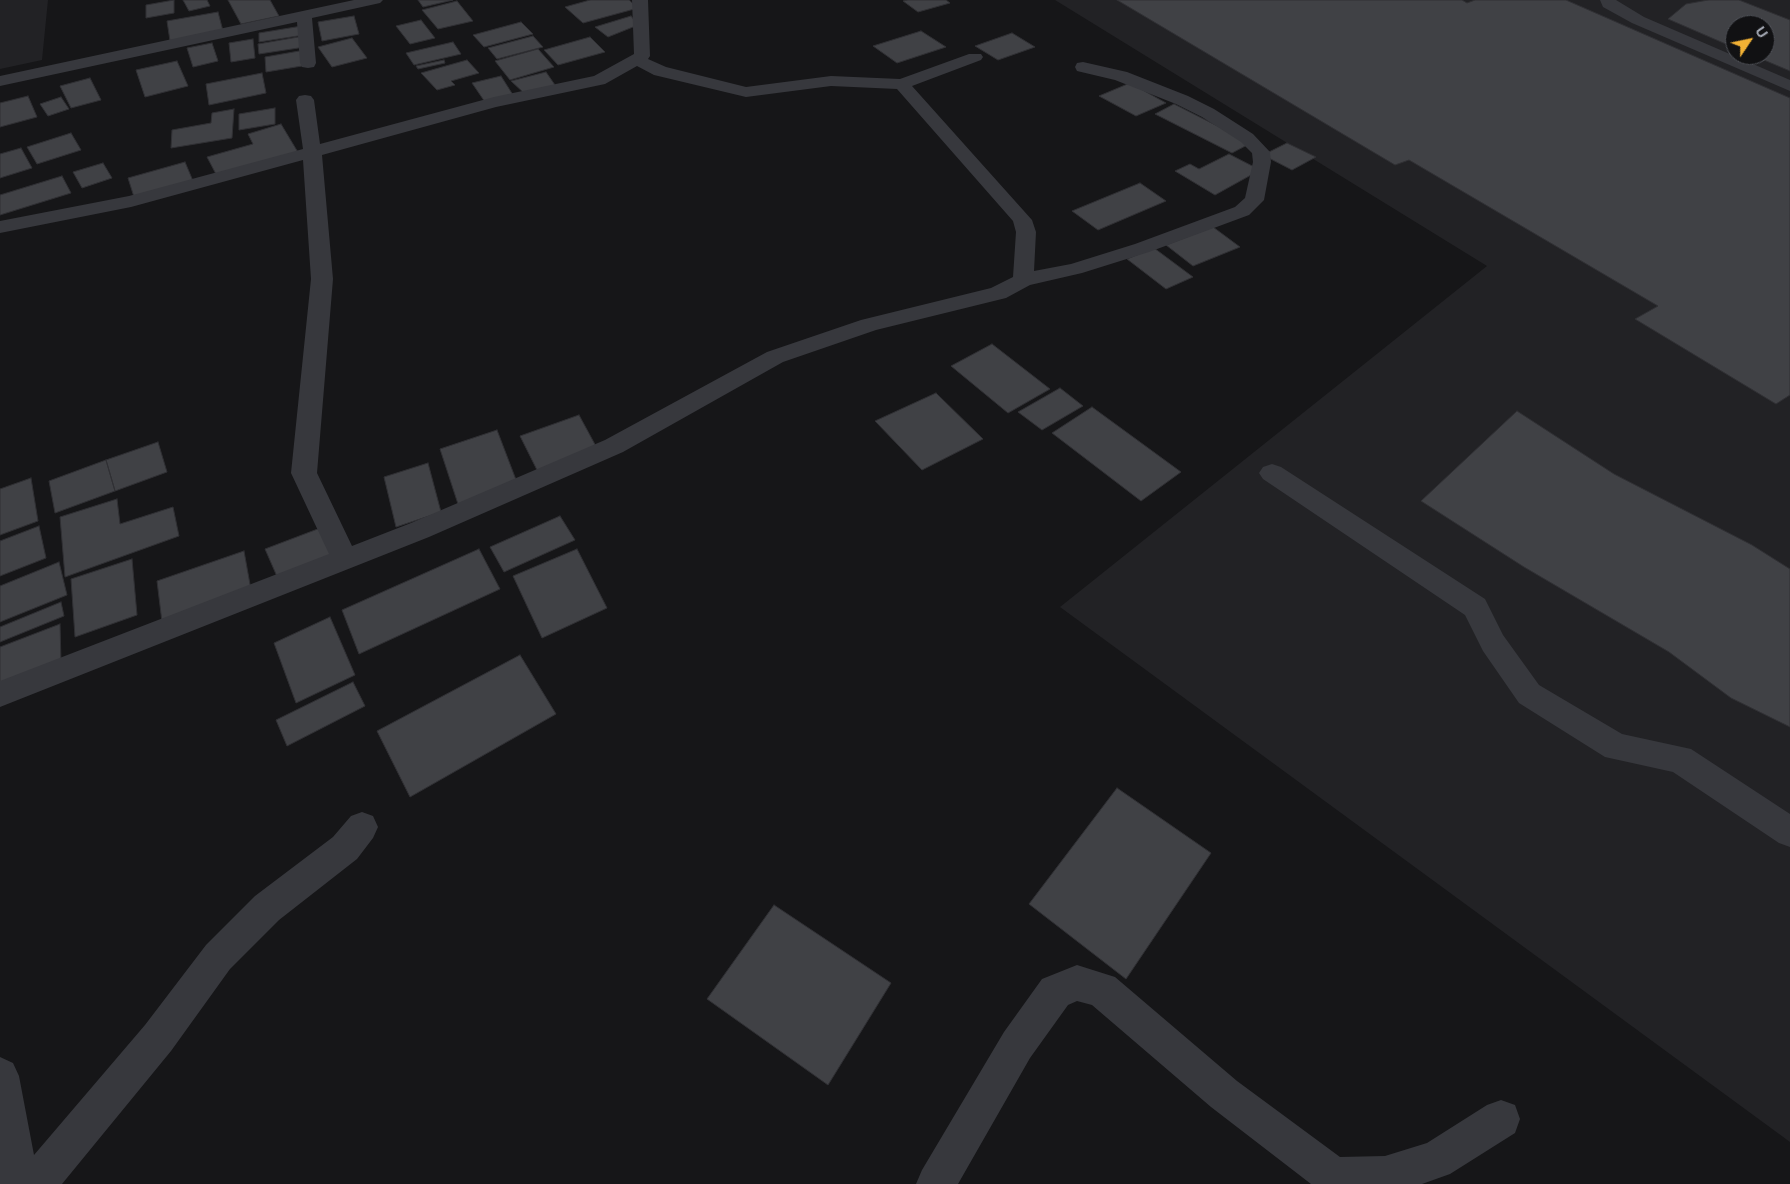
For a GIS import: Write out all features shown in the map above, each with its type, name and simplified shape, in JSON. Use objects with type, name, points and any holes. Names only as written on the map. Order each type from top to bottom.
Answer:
[{"type":"street","points":[[0,82],[375,0]]},
{"type":"street","points":[[0,227],[131,200],[494,102],[599,80],[642,56],[640,0]]},
{"type":"street","points":[[1608,0],[1608,4],[1638,20],[1790,86]]},
{"type":"street","points":[[304,16],[308,62]]},
{"type":"street","points":[[637,60],[660,71],[746,92],[830,81],[902,84],[975,57]]},
{"type":"street","points":[[0,694],[420,530],[614,446],[776,357],[869,325],[998,293],[1023,280],[1075,269],[1242,211],[1254,200],[1262,162],[1261,152],[1247,138],[1208,113],[1182,100],[1121,76],[1083,67]]},
{"type":"street","points":[[902,84],[912,98],[1022,220],[1026,240],[1023,280]]},
{"type":"street","points":[[305,100],[312,150],[322,279],[304,474],[345,560]]},
{"type":"street","points":[[1272,473],[1475,608],[1492,643],[1529,694],[1616,747],[1680,759],[1790,832]]},
{"type":"street","points":[[36,1184],[158,1038],[218,957],[267,908],[345,848],[362,827]]},
{"type":"street","points":[[936,1184],[1017,1045],[1055,992],[1077,983],[1102,990],[1224,1094],[1332,1181],[1385,1176],[1436,1160],[1501,1119]]},
{"type":"street","points":[[0,1076],[20,1184]]},
{"type":"shaded area","points":[[0,0],[48,0],[42,60],[0,69]]},
{"type":"shaded area","points":[[1055,0],[1790,0],[1790,1142],[1060,607],[1487,266]]},
{"type":"building","points":[[174,0],[174,13],[146,18],[146,5]]},
{"type":"building","points":[[183,0],[207,0],[210,6],[189,11]]},
{"type":"building","points":[[228,0],[270,0],[279,16],[241,24]]},
{"type":"building","points":[[418,0],[453,0],[423,7]]},
{"type":"building","points":[[590,0],[629,0],[638,8],[583,23],[565,7]]},
{"type":"building","points":[[946,0],[950,3],[918,12],[903,1]]},
{"type":"building","points":[[1117,0],[1462,0],[1467,3],[1475,0],[1566,0],[1790,98],[1790,395],[1776,404],[1635,319],[1658,306],[1409,160],[1395,165]]},
{"type":"building","points":[[1708,0],[1739,0],[1790,20],[1790,71],[1775,65],[1775,15],[1725,15],[1725,44],[1668,19],[1686,4]]},
{"type":"building","points":[[457,1],[473,21],[438,29],[422,10]]},
{"type":"building","points":[[218,12],[223,31],[170,41],[167,21]]},
{"type":"building","points":[[354,16],[359,34],[322,41],[318,22]]},
{"type":"building","points":[[631,16],[638,25],[608,37],[595,27]]},
{"type":"building","points":[[421,20],[435,38],[410,44],[396,26]]},
{"type":"building","points":[[521,22],[533,34],[484,47],[473,35]]},
{"type":"building","points":[[302,26],[304,35],[259,42],[259,33]]},
{"type":"building","points":[[921,31],[946,47],[897,63],[873,46]]},
{"type":"building","points":[[1012,33],[1035,47],[998,60],[975,46]]},
{"type":"building","points":[[304,36],[305,47],[259,54],[258,44]]},
{"type":"building","points":[[533,36],[543,47],[497,59],[488,48]]},
{"type":"building","points":[[590,37],[605,52],[558,65],[544,50]]},
{"type":"building","points":[[352,38],[367,58],[332,67],[318,47]]},
{"type":"building","points":[[253,39],[255,58],[231,62],[229,43]]},
{"type":"building","points":[[453,42],[461,54],[414,65],[406,53]]},
{"type":"building","points":[[212,43],[218,61],[193,67],[187,48]]},
{"type":"building","points":[[538,49],[554,67],[510,80],[495,61]]},
{"type":"building","points":[[305,50],[308,65],[266,72],[265,57]]},
{"type":"building","points":[[444,60],[445,63],[418,69],[416,66]]},
{"type":"building","points":[[467,60],[479,73],[451,81],[455,85],[437,90],[421,73]]},
{"type":"building","points":[[177,61],[188,86],[145,97],[136,70]]},
{"type":"building","points":[[546,72],[555,85],[525,94],[511,81]]},
{"type":"building","points":[[262,73],[266,93],[209,105],[206,84]]},
{"type":"building","points":[[501,76],[513,95],[485,102],[472,83]]},
{"type":"building","points":[[90,78],[101,100],[71,108],[60,86]]},
{"type":"building","points":[[1130,83],[1166,103],[1136,116],[1099,96]]},
{"type":"building","points":[[28,96],[37,117],[0,127],[0,103]]},
{"type":"building","points":[[61,97],[69,109],[48,116],[40,104]]},
{"type":"building","points":[[1174,104],[1251,143],[1232,153],[1155,114]]},
{"type":"building","points":[[275,108],[275,124],[239,130],[239,114]]},
{"type":"building","points":[[234,109],[232,138],[171,148],[172,130],[211,123],[212,113]]},
{"type":"building","points":[[281,124],[299,154],[217,176],[207,157],[253,144],[248,134]]},
{"type":"building","points":[[71,133],[81,150],[37,164],[27,147]]},
{"type":"building","points":[[1287,143],[1316,157],[1292,170],[1263,155]]},
{"type":"building","points":[[21,148],[32,168],[0,178],[0,154]]},
{"type":"building","points":[[1229,154],[1260,170],[1215,195],[1175,171],[1190,164],[1199,169]]},
{"type":"building","points":[[185,162],[193,181],[134,197],[128,178]]},
{"type":"building","points":[[103,163],[112,178],[82,188],[73,172]]},
{"type":"building","points":[[62,176],[71,193],[0,215],[0,195]]},
{"type":"building","points":[[1140,183],[1166,201],[1098,230],[1072,211]]},
{"type":"building","points":[[1213,227],[1240,247],[1193,266],[1166,245]]},
{"type":"building","points":[[1154,248],[1193,277],[1166,289],[1127,259]]},
{"type":"building","points":[[992,344],[1050,389],[1008,413],[951,366]]},
{"type":"building","points":[[1060,388],[1083,406],[1042,430],[1018,412]]},
{"type":"building","points":[[936,393],[983,439],[922,470],[875,421]]},
{"type":"building","points":[[1092,407],[1181,472],[1141,501],[1052,433]]},
{"type":"building","points":[[1517,411],[1614,474],[1752,545],[1790,569],[1790,727],[1731,698],[1669,652],[1524,567],[1421,501]]},
{"type":"building","points":[[579,415],[598,450],[538,472],[520,436]]},
{"type":"building","points":[[497,430],[518,485],[458,504],[440,449]]},
{"type":"building","points":[[158,442],[167,472],[115,491],[106,460]]},
{"type":"building","points":[[106,460],[115,491],[55,513],[49,481]]},
{"type":"building","points":[[428,463],[441,512],[396,527],[384,477]]},
{"type":"building","points":[[31,478],[38,521],[0,535],[0,489]]},
{"type":"building","points":[[117,499],[120,524],[173,507],[179,536],[65,577],[60,517]]},
{"type":"building","points":[[560,516],[575,540],[504,572],[490,547]]},
{"type":"building","points":[[39,526],[46,558],[0,576],[0,541]]},
{"type":"building","points":[[323,527],[336,559],[279,581],[265,549]]},
{"type":"building","points":[[479,549],[500,589],[359,654],[342,610]]},
{"type":"building","points":[[577,549],[607,608],[542,638],[513,576]]},
{"type":"building","points":[[244,551],[251,590],[162,622],[157,581]]},
{"type":"building","points":[[132,559],[137,615],[75,637],[71,579]]},
{"type":"building","points":[[59,562],[67,595],[0,622],[0,586]]},
{"type":"building","points":[[61,602],[64,616],[0,642],[0,627]]},
{"type":"building","points":[[330,617],[355,675],[296,703],[274,643]]},
{"type":"building","points":[[60,624],[61,662],[0,683],[0,647]]},
{"type":"building","points":[[520,655],[556,714],[410,797],[377,731]]},
{"type":"building","points":[[353,682],[365,706],[287,746],[276,720]]},
{"type":"building","points":[[1117,788],[1211,853],[1126,979],[1029,904]]},
{"type":"building","points":[[774,905],[891,983],[828,1085],[707,999]]}]
